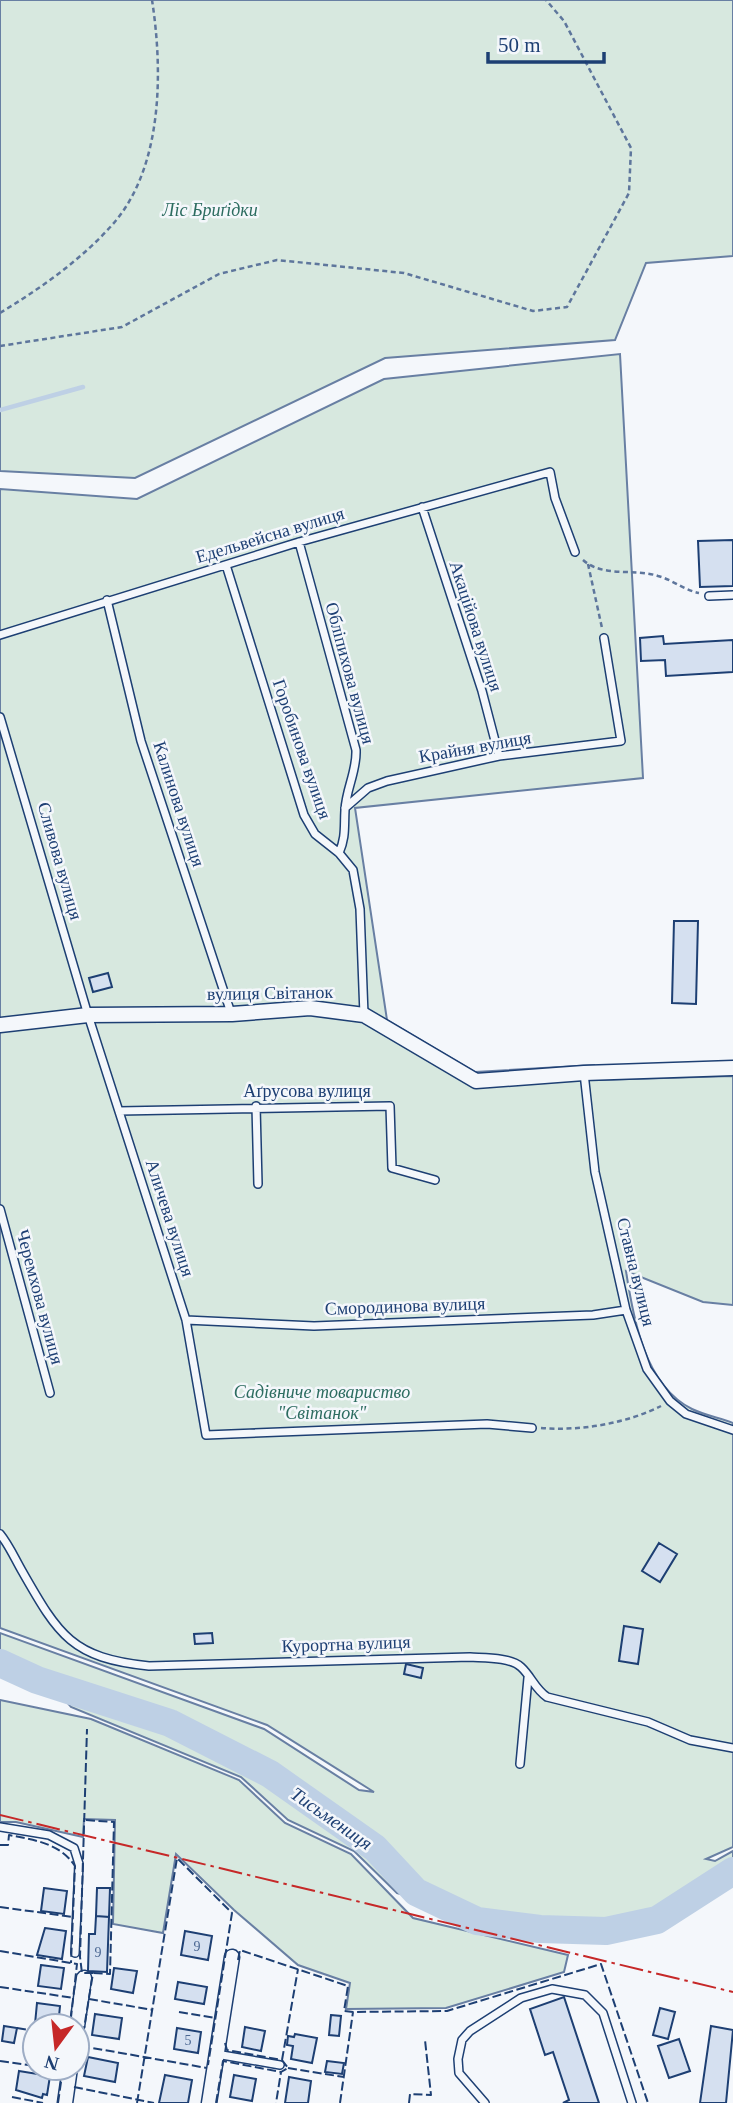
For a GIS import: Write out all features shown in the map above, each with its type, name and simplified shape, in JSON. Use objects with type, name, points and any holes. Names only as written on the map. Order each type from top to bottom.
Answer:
[{"type":"street","name":"вулиця Світанок","points":[[0,1025],[88,1015],[232,1014],[310,1008],[364,1015],[476,1081],[584,1073],[733,1068]]},
{"type":"street","points":[[209,2103],[232,1957]]},
{"type":"street","points":[[79,2012],[84,1978]]},
{"type":"street","points":[[65,2103],[68,2082]]},
{"type":"lane","name":"Едельвейсна вулиця","points":[[0,635],[299,542],[550,472],[555,498],[575,552]]},
{"type":"lane","name":"Акаційова вулиця","points":[[422,507],[482,691],[499,756]]},
{"type":"lane","name":"Обліпихова вулиця","points":[[299,542],[356,750],[357,764],[345,808],[346,838],[339,853]]},
{"type":"lane","name":"Горобинова вулиця","points":[[226,565],[304,815],[314,834],[339,853],[354,870],[364,1015]]},
{"type":"lane","points":[[709,596],[733,595]]},
{"type":"lane","name":"Калинова вулиця","points":[[107,600],[141,741],[232,1014]]},
{"type":"lane","name":"Крайня вулиця","points":[[345,808],[368,788],[387,780],[499,756],[621,741],[604,638]]},
{"type":"lane","name":"Сливова вулиця","points":[[0,717],[88,1015]]},
{"type":"lane","name":"Аличева вулиця","points":[[88,1015],[186,1320],[206,1435],[486,1424],[532,1428]]},
{"type":"lane","name":"Ставна вулиця","points":[[584,1073],[592,1153],[626,1310],[647,1369],[670,1401],[687,1414],[733,1430]]},
{"type":"lane","name":"Аґрусова вулиця","points":[[119,1111],[390,1106],[392,1168],[435,1180]]},
{"type":"lane","points":[[256,1107],[258,1184]]},
{"type":"lane","name":"Черемхова вулиця","points":[[0,1209],[50,1393]]},
{"type":"lane","name":"Смородинова вулиця","points":[[186,1320],[314,1326],[593,1315],[626,1310]]},
{"type":"lane","name":"Курортна вулиця","points":[[0,1534],[44,1611],[68,1640],[89,1654],[118,1662],[149,1666],[470,1657],[507,1661],[520,1666],[537,1691],[547,1697],[648,1723],[690,1740],[733,1748]]},
{"type":"lane","points":[[520,1763],[528,1678]]},
{"type":"lane","points":[[0,1827],[48,1835],[74,1848],[79,1864],[75,1953]]},
{"type":"lane","points":[[485,2103],[459,2073],[458,2059],[462,2040],[470,2031],[521,1998],[559,1990],[585,1995],[603,2013],[632,2103]]},
{"type":"lane","points":[[216,2054],[280,2065]]},
{"type":"path","points":[[0,313],[46,285],[114,223],[142,175],[160,92],[152,0]]},
{"type":"path","points":[[0,346],[122,327],[219,274],[277,260],[404,273],[533,311],[567,307],[629,193],[631,148],[564,21],[546,0]]},
{"type":"path","points":[[575,552],[588,564],[616,572],[657,575],[689,591],[709,596]]},
{"type":"path","points":[[588,564],[604,638]]},
{"type":"path","points":[[532,1428],[573,1429],[609,1423],[643,1413],[670,1401]]},
{"type":"green space","name":"Ліс Бриґідки","points":[[0,0],[733,0],[733,256],[646,263],[615,340],[385,358],[135,478],[0,471]]},
{"type":"green space","name":"Садівниче товариство \"Світанок\"","points":[[620,354],[643,778],[355,808],[387,1020],[475,1072],[594,1065],[596,1080],[733,1076],[733,1305],[703,1302],[626,1271],[637,1329],[662,1384],[692,1409],[733,1423],[733,1847],[706,1859],[715,1861],[733,1851],[733,1864],[654,1912],[604,1925],[540,1923],[480,1914],[397,1893],[354,1851],[288,1820],[241,1777],[71,1707],[43,1674],[0,1656],[0,1633],[264,1729],[359,1790],[374,1792],[267,1725],[0,1628],[0,489],[137,499],[384,379]]},
{"type":"green space","points":[[0,1700],[91,1719],[239,1780],[285,1823],[351,1854],[413,1918],[568,1955],[564,1972],[446,2008],[346,2009],[350,1983],[298,1965],[234,1910],[176,1854],[163,1933],[113,1924],[115,1820],[84,1819],[83,1837],[16,1822],[0,1822]]},
{"type":"building","points":[[733,540],[733,586],[700,587],[698,541]]},
{"type":"building","points":[[663,636],[664,644],[733,640],[733,672],[666,676],[665,660],[641,661],[640,638]]},
{"type":"building","points":[[674,921],[698,921],[696,1004],[672,1003]]},
{"type":"building","points":[[108,973],[112,987],[93,992],[89,978]]},
{"type":"building","points":[[659,1543],[677,1554],[660,1582],[642,1571]]},
{"type":"building","points":[[624,1626],[643,1629],[638,1664],[619,1661]]},
{"type":"building","points":[[212,1633],[213,1643],[195,1644],[194,1634]]},
{"type":"building","points":[[406,1664],[423,1668],[421,1678],[404,1674]]},
{"type":"building","points":[[44,1888],[67,1891],[64,1914],[41,1911]]},
{"type":"building","points":[[97,1888],[110,1888],[109,1917],[96,1916]]},
{"type":"building","points":[[96,1916],[109,1917],[107,1972],[88,1971],[89,1934],[95,1934]]},
{"type":"building","points":[[45,1928],[66,1931],[62,1959],[37,1955]]},
{"type":"building","points":[[185,1931],[212,1936],[208,1960],[181,1955]]},
{"type":"building","points":[[41,1965],[64,1968],[61,1989],[38,1986]]},
{"type":"building","points":[[114,1968],[137,1971],[133,1993],[111,1989]]},
{"type":"building","points":[[178,1982],[207,1987],[204,2004],[175,1999]]},
{"type":"building","points":[[564,1997],[599,2103],[563,2103],[569,2100],[553,2052],[545,2055],[530,2009]]},
{"type":"building","points":[[37,2003],[60,2006],[59,2012],[36,2012]]},
{"type":"building","points":[[660,2008],[675,2012],[668,2039],[653,2035]]},
{"type":"building","points":[[95,2014],[122,2018],[119,2039],[92,2035]]},
{"type":"building","points":[[331,2015],[341,2016],[339,2036],[329,2035]]},
{"type":"building","points":[[4,2026],[17,2028],[14,2043],[2,2041]]},
{"type":"building","points":[[711,2026],[733,2030],[726,2103],[700,2103]]},
{"type":"building","points":[[245,2027],[265,2031],[261,2051],[242,2047]]},
{"type":"building","points":[[177,2028],[201,2032],[198,2053],[174,2049]]},
{"type":"building","points":[[295,2034],[317,2038],[312,2063],[291,2059],[293,2046],[287,2045],[288,2036],[294,2037]]},
{"type":"building","points":[[679,2039],[690,2071],[669,2078],[658,2046]]},
{"type":"building","points":[[91,2058],[118,2063],[115,2082],[91,2077]]},
{"type":"building","points":[[327,2061],[344,2063],[342,2074],[325,2072]]},
{"type":"building","points":[[19,2071],[21,2082],[49,2082],[47,2095],[43,2094],[42,2098],[16,2090]]},
{"type":"building","points":[[165,2075],[192,2080],[188,2103],[159,2103]]},
{"type":"building","points":[[234,2075],[256,2079],[252,2101],[230,2097]]},
{"type":"building","points":[[289,2077],[311,2081],[308,2103],[285,2103]]},
{"type":"waterway","points":[[0,410],[83,387]]},
{"type":"waterway","name":"Тисьмениця","points":[[0,1663],[37,1680],[170,1723],[270,1774],[375,1848],[416,1892],[477,1921],[540,1929],[606,1931],[657,1920],[733,1871]]},
{"type":"fence","points":[[87,1729],[80,1957],[82,1973],[93,1973],[87,2012]]},
{"type":"fence","points":[[86,1820],[114,1822],[110,1974],[93,1973]]},
{"type":"fence","points":[[0,1845],[8,1845],[9,1835],[37,1841],[62,1852],[75,1866],[71,1963]]},
{"type":"fence","points":[[137,2103],[177,1858],[232,1913],[208,2065]]},
{"type":"fence","points":[[0,1907],[73,1917]]},
{"type":"fence","points":[[238,1960],[240,1950],[348,1986],[344,2011],[353,2012],[447,2011],[601,1964],[648,2103]]},
{"type":"fence","points":[[0,1951],[77,1964],[72,2012]]},
{"type":"fence","points":[[282,2060],[298,1969]]},
{"type":"fence","points":[[0,1987],[74,1998]]},
{"type":"fence","points":[[89,1999],[153,2010]]},
{"type":"fence","points":[[179,2012],[215,2018]]},
{"type":"fence","points":[[340,2103],[353,2012]]},
{"type":"fence","points":[[17,2028],[21,2029]]},
{"type":"fence","points":[[409,2103],[410,2094],[431,2095],[425,2040]]},
{"type":"fence","points":[[225,2043],[227,2050],[282,2060],[288,2068],[281,2072],[276,2103]]},
{"type":"fence","points":[[91,2048],[207,2068]]},
{"type":"fence","points":[[0,2061],[21,2064]]},
{"type":"fence","points":[[216,2103],[223,2061],[281,2072]]},
{"type":"fence","points":[[288,2068],[344,2077]]},
{"type":"fence","points":[[58,2103],[61,2082]]},
{"type":"fence","points":[[74,2087],[154,2103]]},
{"type":"fence","points":[[12,2097],[43,2103]]},
{"type":"power","points":[[0,1815],[733,1992]]}]
